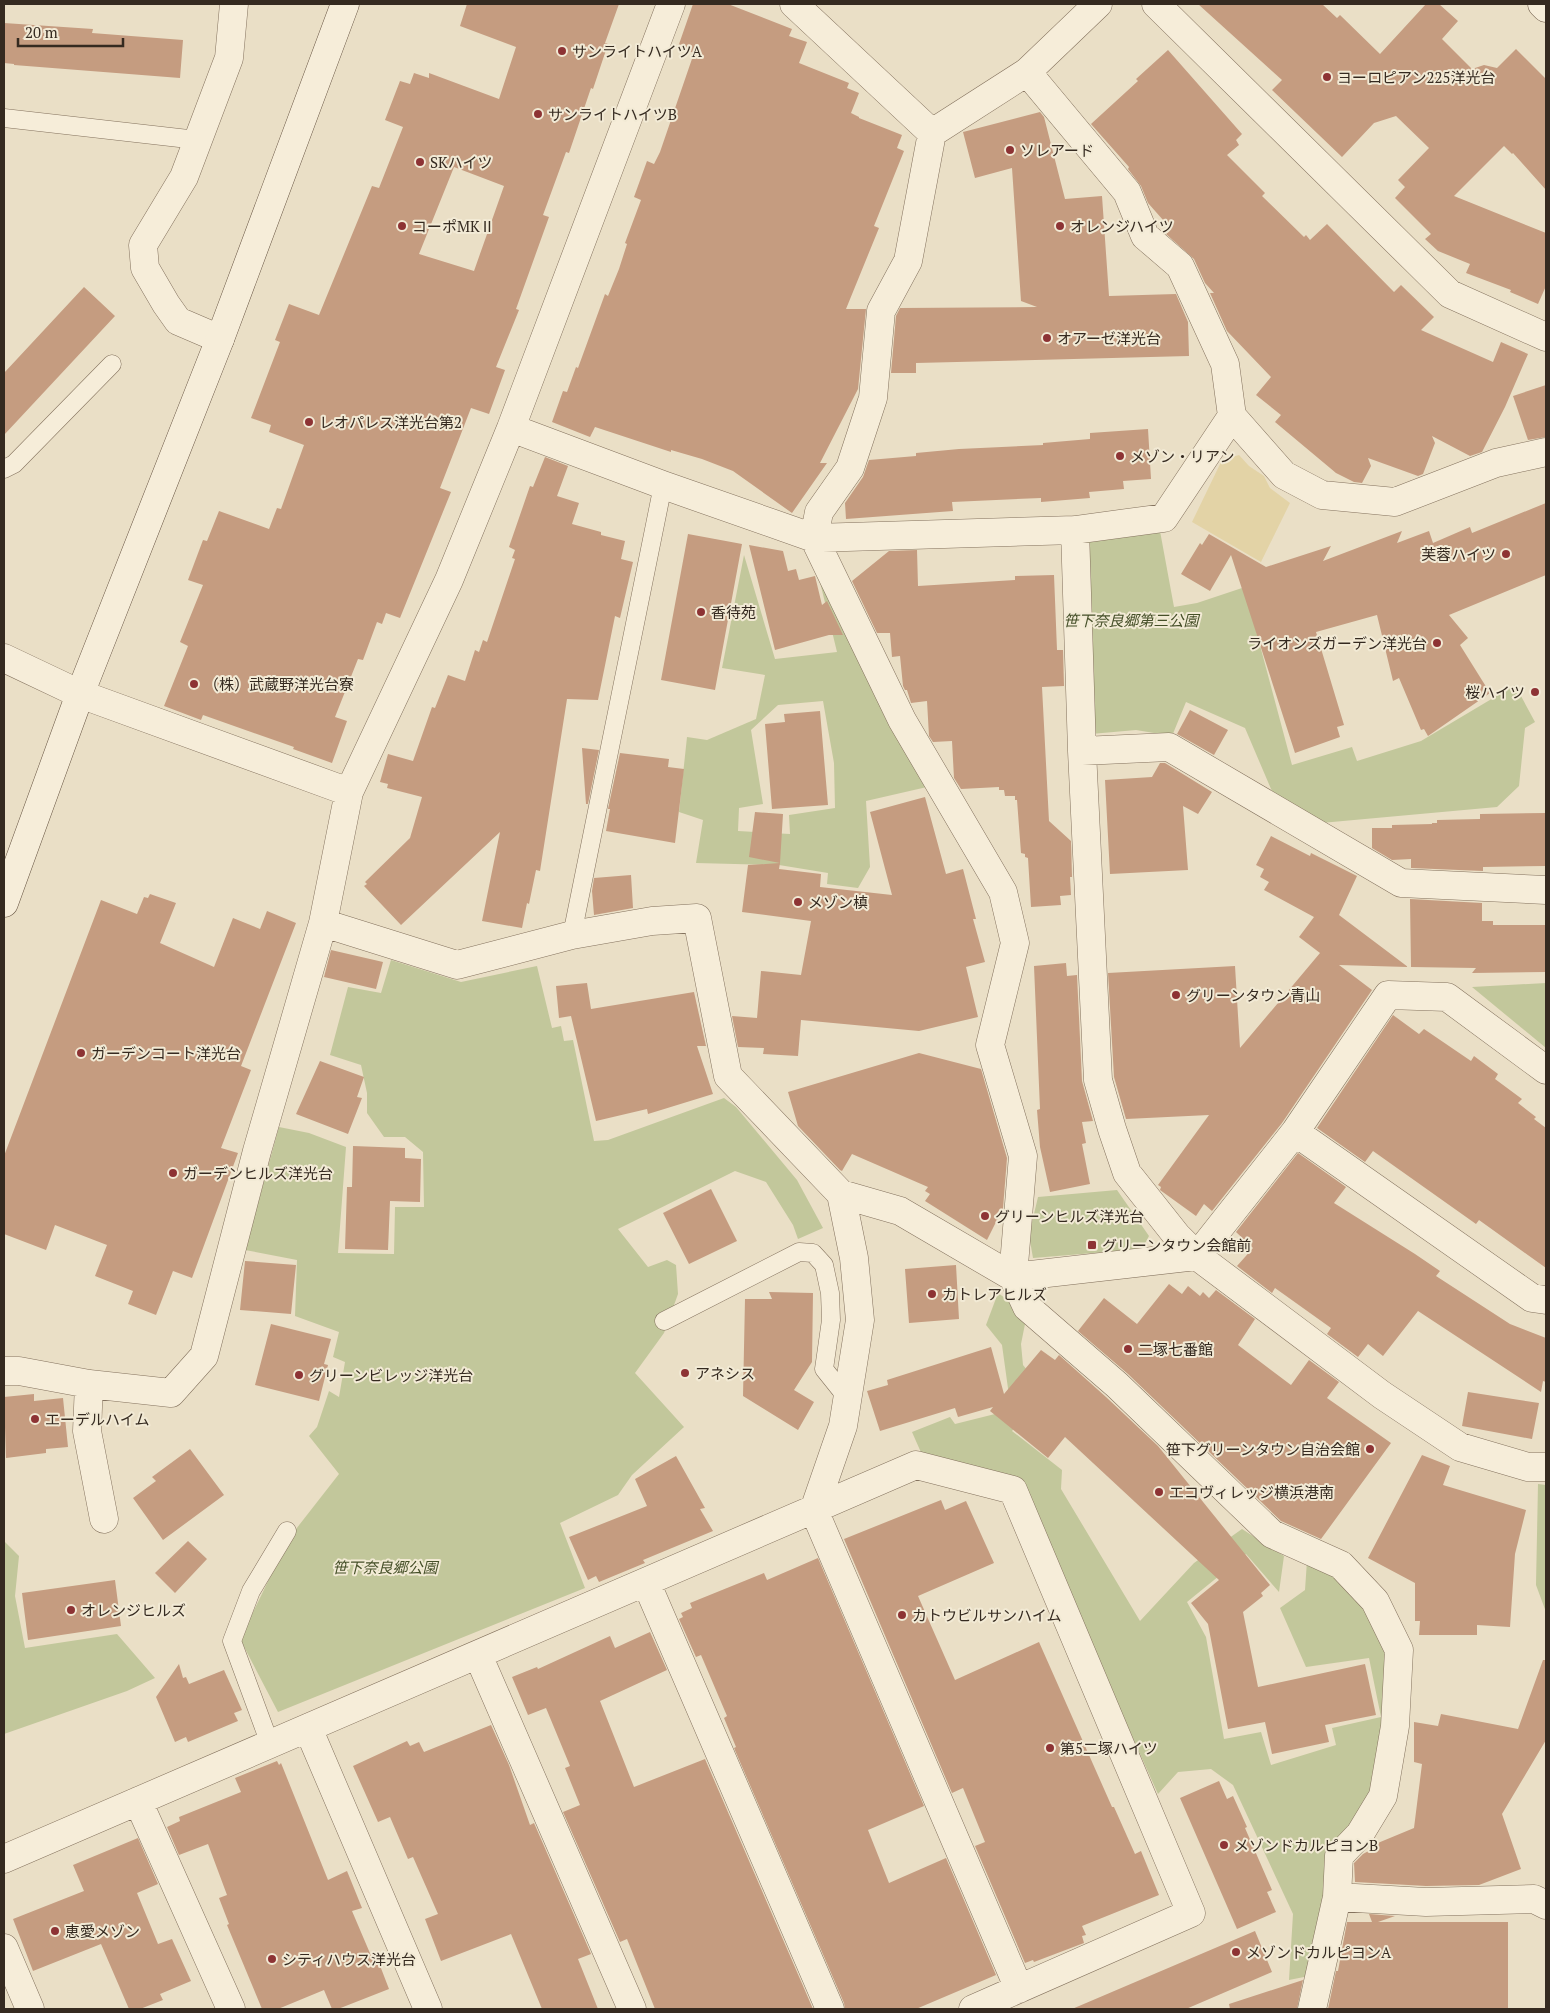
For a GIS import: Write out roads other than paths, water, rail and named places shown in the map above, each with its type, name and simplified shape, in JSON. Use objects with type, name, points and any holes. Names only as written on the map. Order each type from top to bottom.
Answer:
[{"type":"street","points":[[220,339],[178,321],[144,268],[143,245],[184,177],[229,58],[234,4]]},
{"type":"street","points":[[4,903],[80,694],[220,339],[345,4]]},
{"type":"street","points":[[4,1371],[19,1371],[89,1384],[171,1393],[204,1356],[257,1151],[323,923],[349,792],[449,580],[511,428],[672,4]]},
{"type":"street","points":[[794,4],[932,134]]},
{"type":"street","points":[[1098,4],[1027,72],[932,134],[908,261],[881,311],[873,398],[850,468],[819,512],[814,538],[902,720],[1003,892],[1015,943],[990,1045],[1023,1156],[1013,1277],[1027,1307],[1117,1385],[1272,1534],[1341,1565],[1375,1601],[1399,1650],[1395,1726],[1383,1796],[1360,1834],[1339,1856],[1337,1897],[1312,2009]]},
{"type":"street","points":[[1156,4],[1450,294],[1546,337]]},
{"type":"street","points":[[1542,4],[1546,8]]},
{"type":"street","points":[[1027,72],[1127,192],[1145,236],[1180,266],[1226,364],[1232,416],[1284,475],[1322,495],[1395,502],[1496,464],[1546,452]]},
{"type":"street","points":[[511,428],[663,485],[814,538],[1075,530],[1164,518],[1232,416]]},
{"type":"street","points":[[1075,530],[1082,751],[1098,1080],[1112,1130],[1127,1173],[1176,1236],[1198,1256],[1382,1395],[1460,1447],[1528,1467],[1546,1467]]},
{"type":"street","points":[[4,658],[80,694],[349,792]]},
{"type":"street","points":[[1082,751],[1169,747],[1401,883],[1546,890]]},
{"type":"street","points":[[323,923],[457,965],[572,935],[652,922],[697,918],[728,1076],[840,1194],[900,1211],[1013,1277],[1198,1256],[1295,1132],[1388,995],[1447,997],[1546,1070]]},
{"type":"street","points":[[1295,1132],[1532,1298],[1546,1300]]},
{"type":"street","points":[[840,1194],[854,1258],[860,1320],[844,1426],[814,1510],[1019,1990]]},
{"type":"street","points":[[89,1384],[87,1431],[104,1519]]},
{"type":"street","points":[[4,1859],[916,1465],[1012,1490],[1190,1913],[973,2009]]},
{"type":"street","points":[[646,1582],[830,2009]]},
{"type":"street","points":[[478,1655],[632,2009]]},
{"type":"street","points":[[308,1728],[428,2009]]},
{"type":"street","points":[[138,1801],[231,2009]]},
{"type":"street","points":[[1337,1897],[1426,1902],[1534,1899],[1546,1905]]},
{"type":"street","points":[[4,1948],[30,2009]]},
{"type":"lane","points":[[4,118],[197,140]]},
{"type":"lane","points":[[4,469],[14,464],[112,364]]},
{"type":"lane","points":[[572,935],[663,485]]},
{"type":"lane","points":[[664,1322],[799,1252],[813,1253],[824,1264],[830,1293],[831,1320],[824,1369],[848,1398]]},
{"type":"lane","points":[[270,1744],[232,1642],[251,1591],[287,1531]]},
{"type":"place","name":"サンライトハイツA","points":[[562,51]]},
{"type":"place","name":"ヨーロピアン225洋光台","points":[[1327,77]]},
{"type":"place","name":"サンライトハイツB","points":[[538,114]]},
{"type":"place","name":"ソレアード","points":[[1010,150]]},
{"type":"place","name":"SKハイツ","points":[[420,162]]},
{"type":"place","name":"コーポMKⅡ","points":[[402,226]]},
{"type":"place","name":"オレンジハイツ","points":[[1060,226]]},
{"type":"place","name":"オアーゼ洋光台","points":[[1047,338]]},
{"type":"place","name":"レオパレス洋光台第2","points":[[309,422]]},
{"type":"place","name":"メゾン・リアン","points":[[1120,456]]},
{"type":"place","name":"芙蓉ハイツ","points":[[1506,554]]},
{"type":"place","name":"香待苑","points":[[701,612]]},
{"type":"place","name":"ライオンズガーデン洋光台","points":[[1437,643]]},
{"type":"place","name":"（株）武蔵野洋光台寮","points":[[194,684]]},
{"type":"place","name":"桜ハイツ","points":[[1535,692]]},
{"type":"place","name":"メゾン槙","points":[[798,902]]},
{"type":"place","name":"グリーンタウン青山","points":[[1176,995]]},
{"type":"place","name":"ガーデンコート洋光台","points":[[81,1053]]},
{"type":"place","name":"ガーデンヒルズ洋光台","points":[[173,1173]]},
{"type":"place","name":"グリーンヒルズ洋光台","points":[[985,1216]]},
{"type":"place","name":"グリーンタウン会館前","points":[[1092,1245]]},
{"type":"place","name":"カトレアヒルズ","points":[[932,1294]]},
{"type":"place","name":"二塚七番館","points":[[1128,1349]]},
{"type":"place","name":"アネシス","points":[[685,1373]]},
{"type":"place","name":"グリーンビレッジ洋光台","points":[[299,1375]]},
{"type":"place","name":"エーデルハイム","points":[[35,1419]]},
{"type":"place","name":"笹下グリーンタウン自治会館","points":[[1370,1449]]},
{"type":"place","name":"エコヴィレッジ横浜港南","points":[[1159,1492]]},
{"type":"place","name":"オレンジヒルズ","points":[[71,1610]]},
{"type":"place","name":"カトウビルサンハイム","points":[[902,1615]]},
{"type":"place","name":"第5二塚ハイツ","points":[[1050,1748]]},
{"type":"place","name":"メゾンドカルピヨンB","points":[[1224,1845]]},
{"type":"place","name":"恵愛メゾン","points":[[55,1931]]},
{"type":"place","name":"メゾンドカルピヨンA","points":[[1236,1952]]},
{"type":"place","name":"シティハウス洋光台","points":[[272,1959]]},
{"type":"park label","name":"笹下奈良郷第三公園","points":[[1131,620]]},
{"type":"park label","name":"笹下奈良郷公園","points":[[385,1567]]}]
